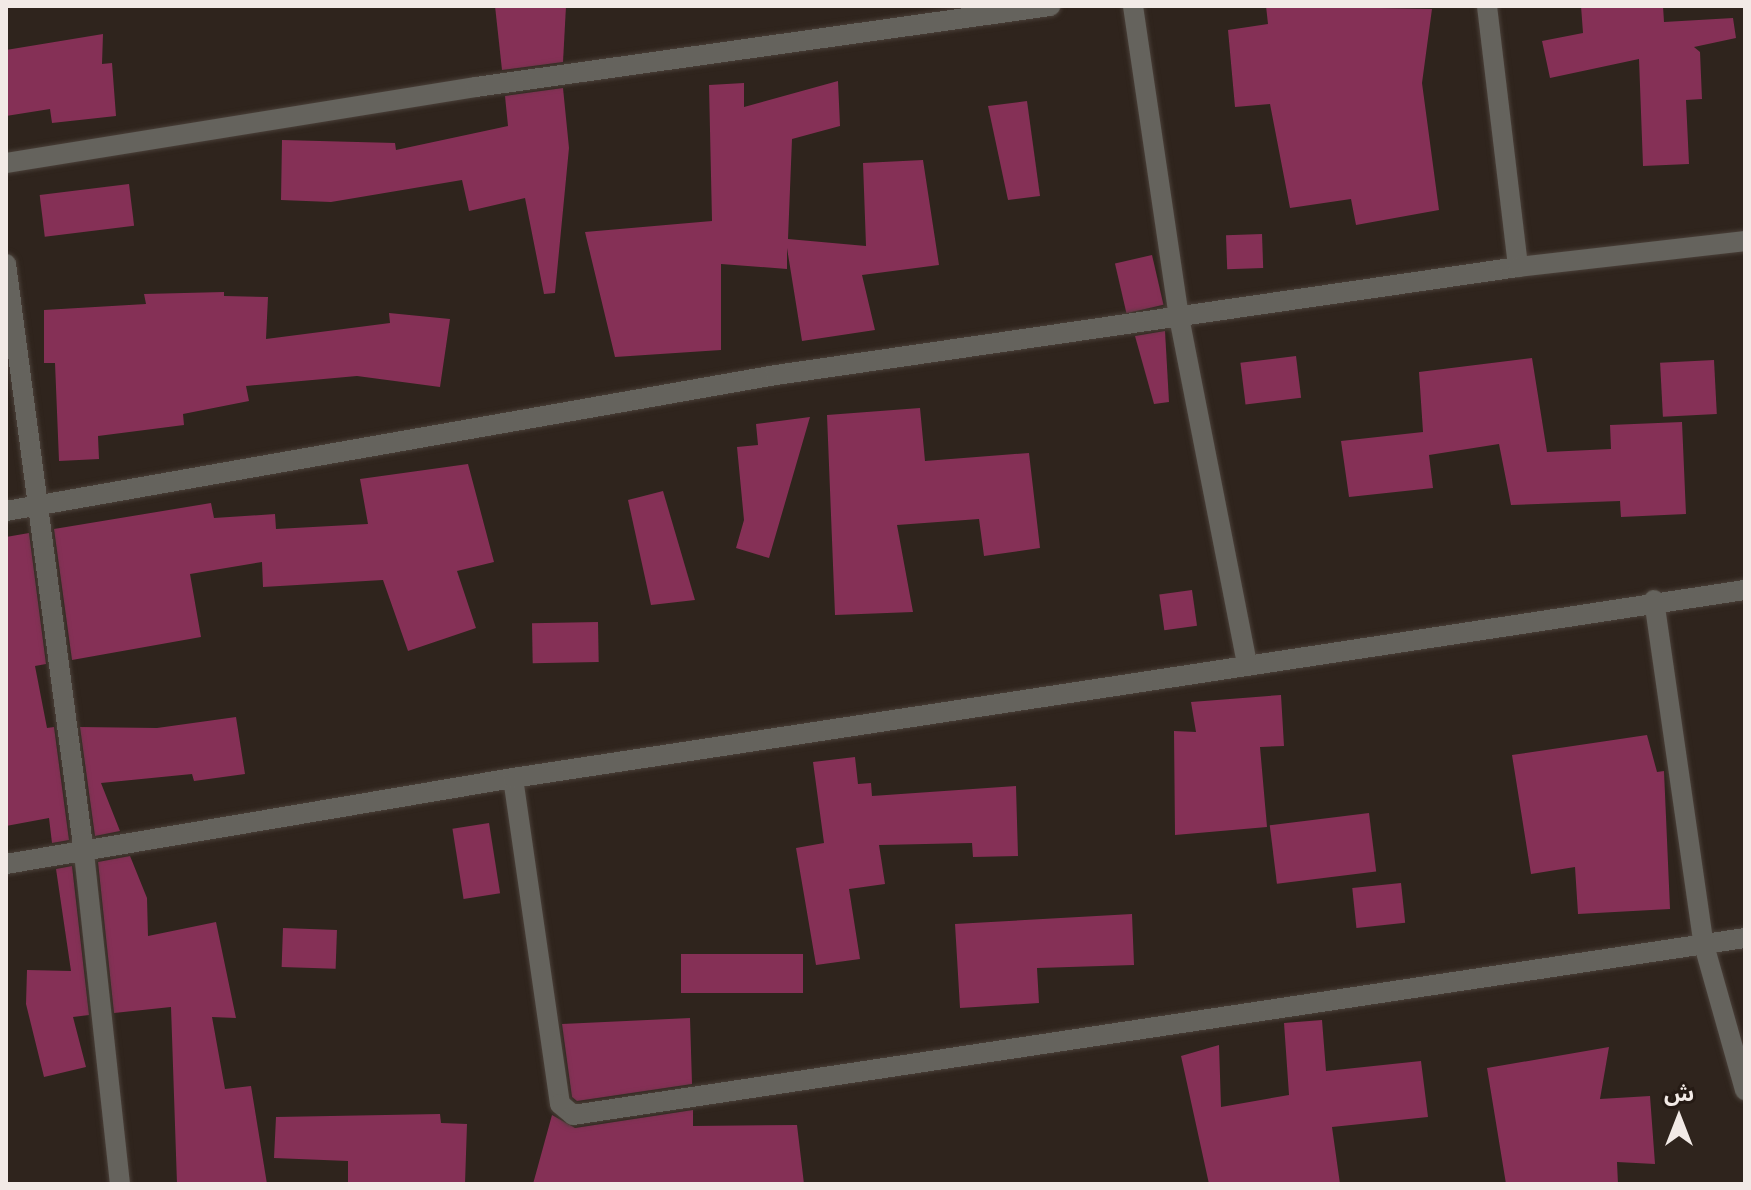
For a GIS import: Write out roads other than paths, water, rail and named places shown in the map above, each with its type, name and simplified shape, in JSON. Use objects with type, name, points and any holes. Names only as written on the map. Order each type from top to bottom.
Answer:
[{"type":"street","points":[[6,163],[476,87],[1050,6]]},
{"type":"street","points":[[1133,6],[1179,317],[1247,663]]},
{"type":"street","points":[[1487,6],[1518,267]]},
{"type":"street","points":[[6,511],[776,375],[1518,267],[1745,241]]},
{"type":"street","points":[[6,264],[84,853],[120,1184]]},
{"type":"street","points":[[6,864],[513,778],[1654,600],[1745,590]]},
{"type":"street","points":[[1654,600],[1704,945],[1745,1090]]},
{"type":"street","points":[[513,778],[560,1104],[573,1115],[1745,938]]}]
